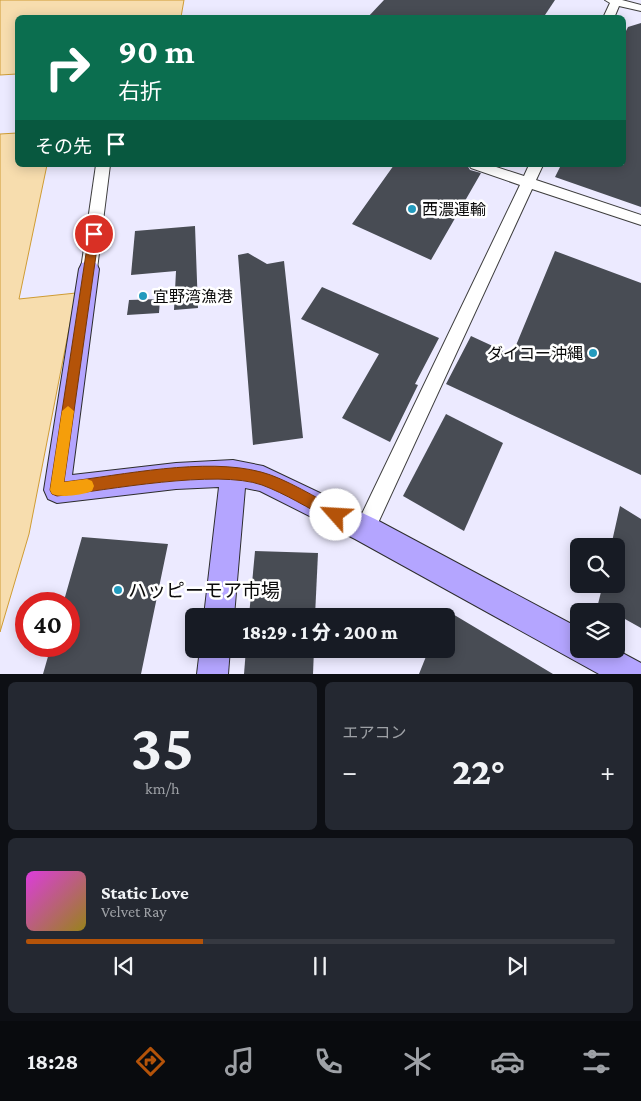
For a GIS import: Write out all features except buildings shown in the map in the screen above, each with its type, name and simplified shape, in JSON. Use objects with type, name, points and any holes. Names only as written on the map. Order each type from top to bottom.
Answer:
[{"type":"street","points":[[609,15],[614,0],[641,8]]},
{"type":"street","points":[[103,167],[57,490],[176,476],[233,473],[263,479],[365,530],[570,640]]},
{"type":"street","points":[[482,167],[641,220]]},
{"type":"street","points":[[365,530],[535,167]]},
{"type":"street","points":[[220,608],[233,473]]},
{"type":"street","points":[[212,674],[214,658]]},
{"type":"street","points":[[602,658],[631,674]]},
{"type":"shaded area","points":[[0,0],[184,0],[181,15],[15,15],[15,74],[0,75]]},
{"type":"shaded area","points":[[15,133],[15,167],[47,167],[19,299],[76,293],[29,534],[0,632],[0,134]]},
{"type":"slow traffic","points":[[68,411],[57,490],[87,486]]},
{"type":"place","name":"西濃運輸","points":[[412,209]]},
{"type":"place","name":"宜野湾漁港","points":[[143,296]]},
{"type":"place","name":"ダイコー沖縄","points":[[593,353]]},
{"type":"place","name":"ハッピーモア市場","points":[[118,590]]},
{"type":"route","points":[[94,234],[57,490],[176,476],[233,473],[263,479],[336,515]]}]
